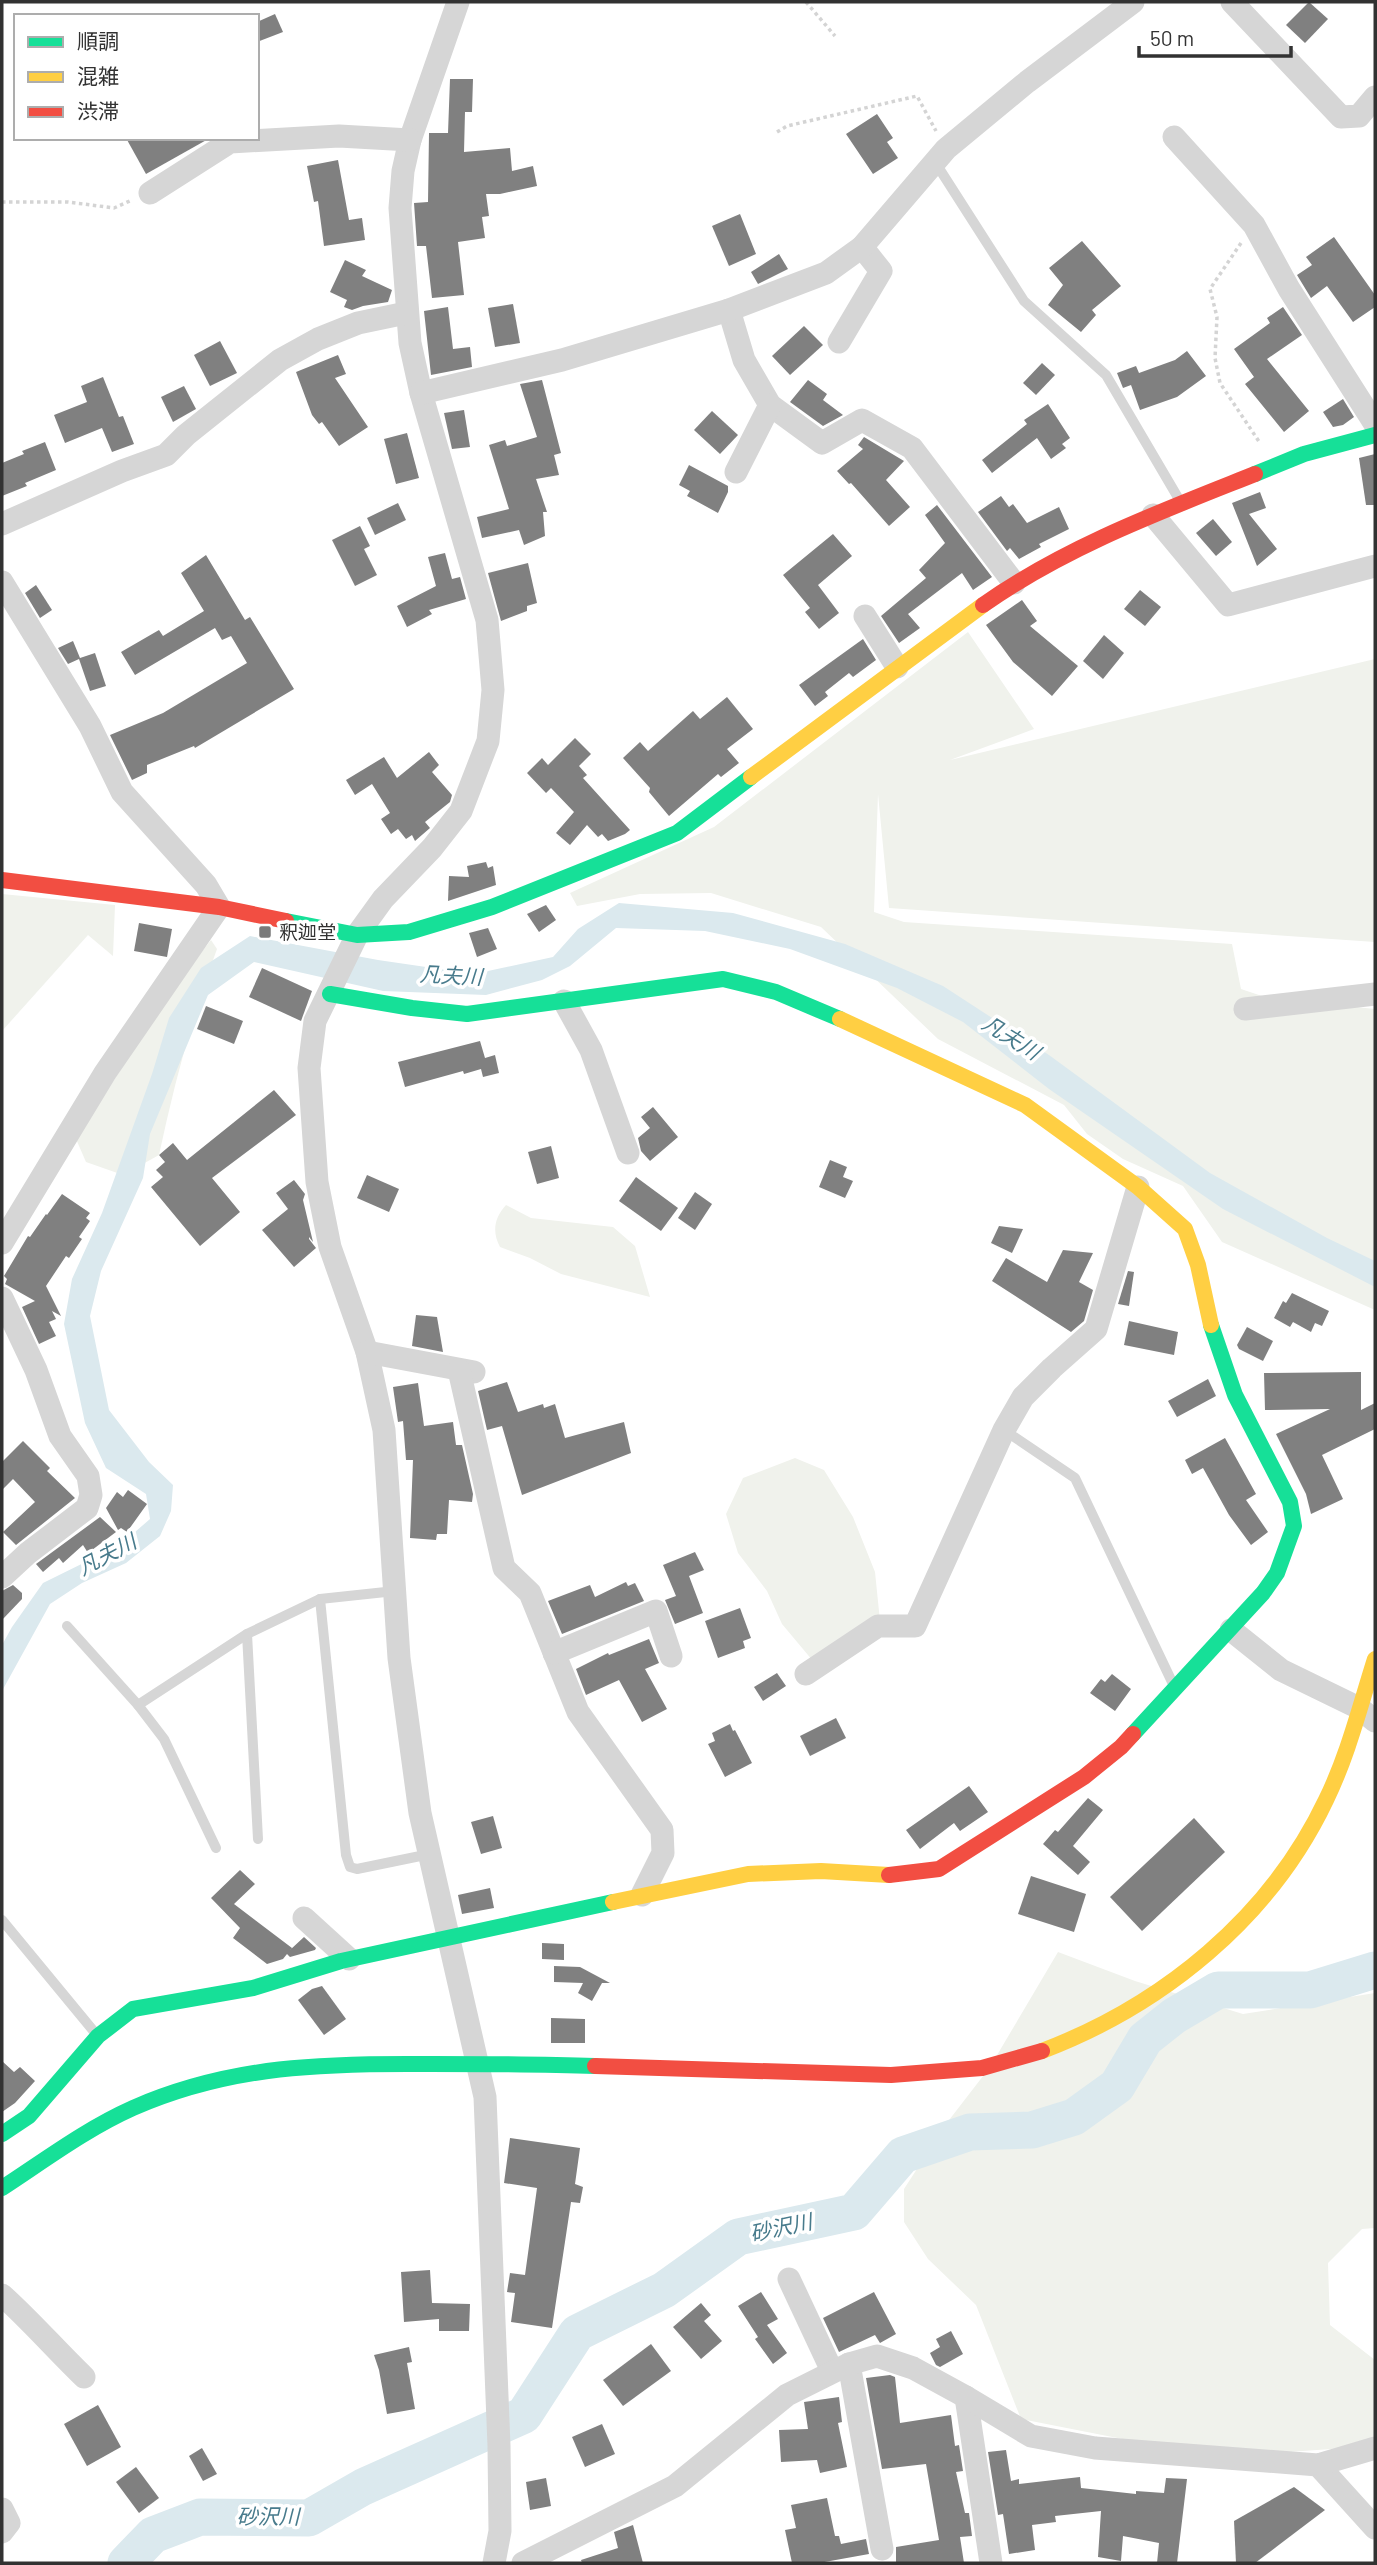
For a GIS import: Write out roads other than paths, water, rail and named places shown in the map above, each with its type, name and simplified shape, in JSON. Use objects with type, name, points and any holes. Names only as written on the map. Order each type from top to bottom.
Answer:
[{"type":"street","points":[[458,2],[410,140],[403,171],[400,208],[410,343],[421,393],[487,620],[493,690],[488,741],[461,811],[432,848],[383,899],[357,935],[315,1021],[309,1068],[317,1182],[330,1247],[367,1352],[384,1430],[399,1658],[420,1813],[485,2097],[499,2446],[500,2530],[494,2563]]},
{"type":"street","points":[[421,393],[562,359],[729,310],[826,273],[862,247],[940,155],[1027,82],[1133,2]]},
{"type":"street","points":[[1232,2],[1341,117],[1359,116],[1375,97]]},
{"type":"street","points":[[150,193],[230,142],[339,136],[410,140]]},
{"type":"street","points":[[1174,137],[1254,225],[1289,289],[1375,424]]},
{"type":"street","points":[[839,342],[881,271],[862,247]]},
{"type":"street","points":[[729,310],[744,360],[770,405],[822,443],[862,420],[912,448],[1014,583]]},
{"type":"street","points":[[2,524],[122,471],[166,455],[186,435],[280,360],[318,339],[358,323],[406,313]]},
{"type":"street","points":[[736,472],[770,405]]},
{"type":"street","points":[[4,877],[219,908],[357,935],[409,933],[492,907],[677,833],[897,667],[1014,583],[1052,562],[1181,503],[1304,454],[1375,435]]},
{"type":"street","points":[[1153,515],[1228,605],[1375,566]]},
{"type":"street","points":[[2,582],[90,726],[122,792],[206,885],[219,908]]},
{"type":"street","points":[[865,616],[897,667]]},
{"type":"street","points":[[2,1243],[105,1073],[219,908]]},
{"type":"street","points":[[2,2134],[29,2116],[98,2036],[133,2009],[253,1988],[349,1959],[448,1936],[748,1874],[821,1871],[895,1875],[939,1869],[1084,1777],[1121,1747],[1231,1630],[1277,1573],[1294,1526],[1290,1502],[1235,1395],[1207,1312],[1198,1265],[1185,1229],[1138,1187],[1025,1105],[883,1037],[776,992],[723,979],[467,1014],[330,994]]},
{"type":"street","points":[[1245,1009],[1375,994]]},
{"type":"street","points":[[565,1001],[591,1050],[628,1153]]},
{"type":"street","points":[[806,1674],[878,1626],[915,1626],[1004,1430],[1023,1397],[1096,1329],[1138,1187]]},
{"type":"street","points":[[2,1205],[29,1199]]},
{"type":"street","points":[[2,1298],[36,1370],[60,1436],[88,1476],[91,1495],[87,1508],[28,1553],[2,1577]]},
{"type":"street","points":[[367,1352],[466,1371],[504,1568],[530,1593],[578,1712],[662,1830],[663,1853],[642,1895]]},
{"type":"street","points":[[554,1653],[656,1611],[671,1656]]},
{"type":"street","points":[[1231,1630],[1281,1670],[1367,1715]]},
{"type":"street","points":[[2,2188],[88,2132],[120,2115],[177,2091],[258,2071],[340,2064],[477,2063],[900,2076],[990,2067],[1072,2040],[1134,2009],[1192,1970],[1251,1913],[1292,1859],[1320,1814],[1367,1715],[1375,1659]]},
{"type":"street","points":[[304,1918],[349,1959]]},
{"type":"street","points":[[789,2279],[840,2367],[882,2549]]},
{"type":"street","points":[[2,2295],[84,2377]]},
{"type":"street","points":[[523,2563],[675,2486],[787,2395],[840,2367],[877,2356],[913,2368],[1031,2436],[1095,2448],[1318,2465],[1375,2448]]},
{"type":"street","points":[[966,2397],[991,2563]]},
{"type":"street","points":[[1318,2465],[1375,2528]]},
{"type":"street","points":[[2,2509],[9,2523],[2,2532]]},
{"type":"lane","points":[[940,155],[1024,301],[1106,375],[1181,503]]},
{"type":"lane","points":[[1004,1430],[1075,1478],[1175,1689]]},
{"type":"lane","points":[[138,1705],[247,1634],[320,1600],[395,1591]]},
{"type":"lane","points":[[320,1600],[346,1855],[350,1867],[357,1870],[430,1854]]},
{"type":"lane","points":[[67,1626],[138,1705],[164,1739],[216,1848]]},
{"type":"lane","points":[[247,1634],[258,1839]]},
{"type":"lane","points":[[2,1920],[98,2036]]},
{"type":"water","name":"凡夫川","points":[[619,903],[733,913],[845,944],[943,986],[1049,1055],[1210,1173],[1327,1238],[1375,1261],[1375,1287],[1223,1209],[1049,1089],[963,1022],[897,988],[790,949],[705,931],[616,928],[570,966],[542,980],[486,995],[383,991],[254,962],[208,995],[150,1134],[143,1178],[101,1271],[90,1316],[109,1410],[149,1462],[173,1485],[171,1511],[160,1536],[126,1563],[82,1583],[50,1604],[2,1691],[2,1645],[43,1583],[120,1545],[150,1519],[146,1494],[106,1468],[85,1423],[64,1324],[72,1279],[102,1213],[152,1074],[169,1018],[201,968],[250,936],[378,960],[474,974],[553,957],[578,929]]},
{"type":"waterway","name":"砂沢川","points":[[126,2563],[153,2535],[200,2517],[309,2518],[363,2487],[524,2415],[577,2333],[664,2290],[738,2237],[854,2212],[903,2155],[970,2132],[1032,2130],[1074,2117],[1117,2086],[1145,2039],[1174,2016],[1218,1990],[1310,1990],[1375,1970]]},
{"type":"place","name":"釈迦堂","points":[[265,932]]}]
